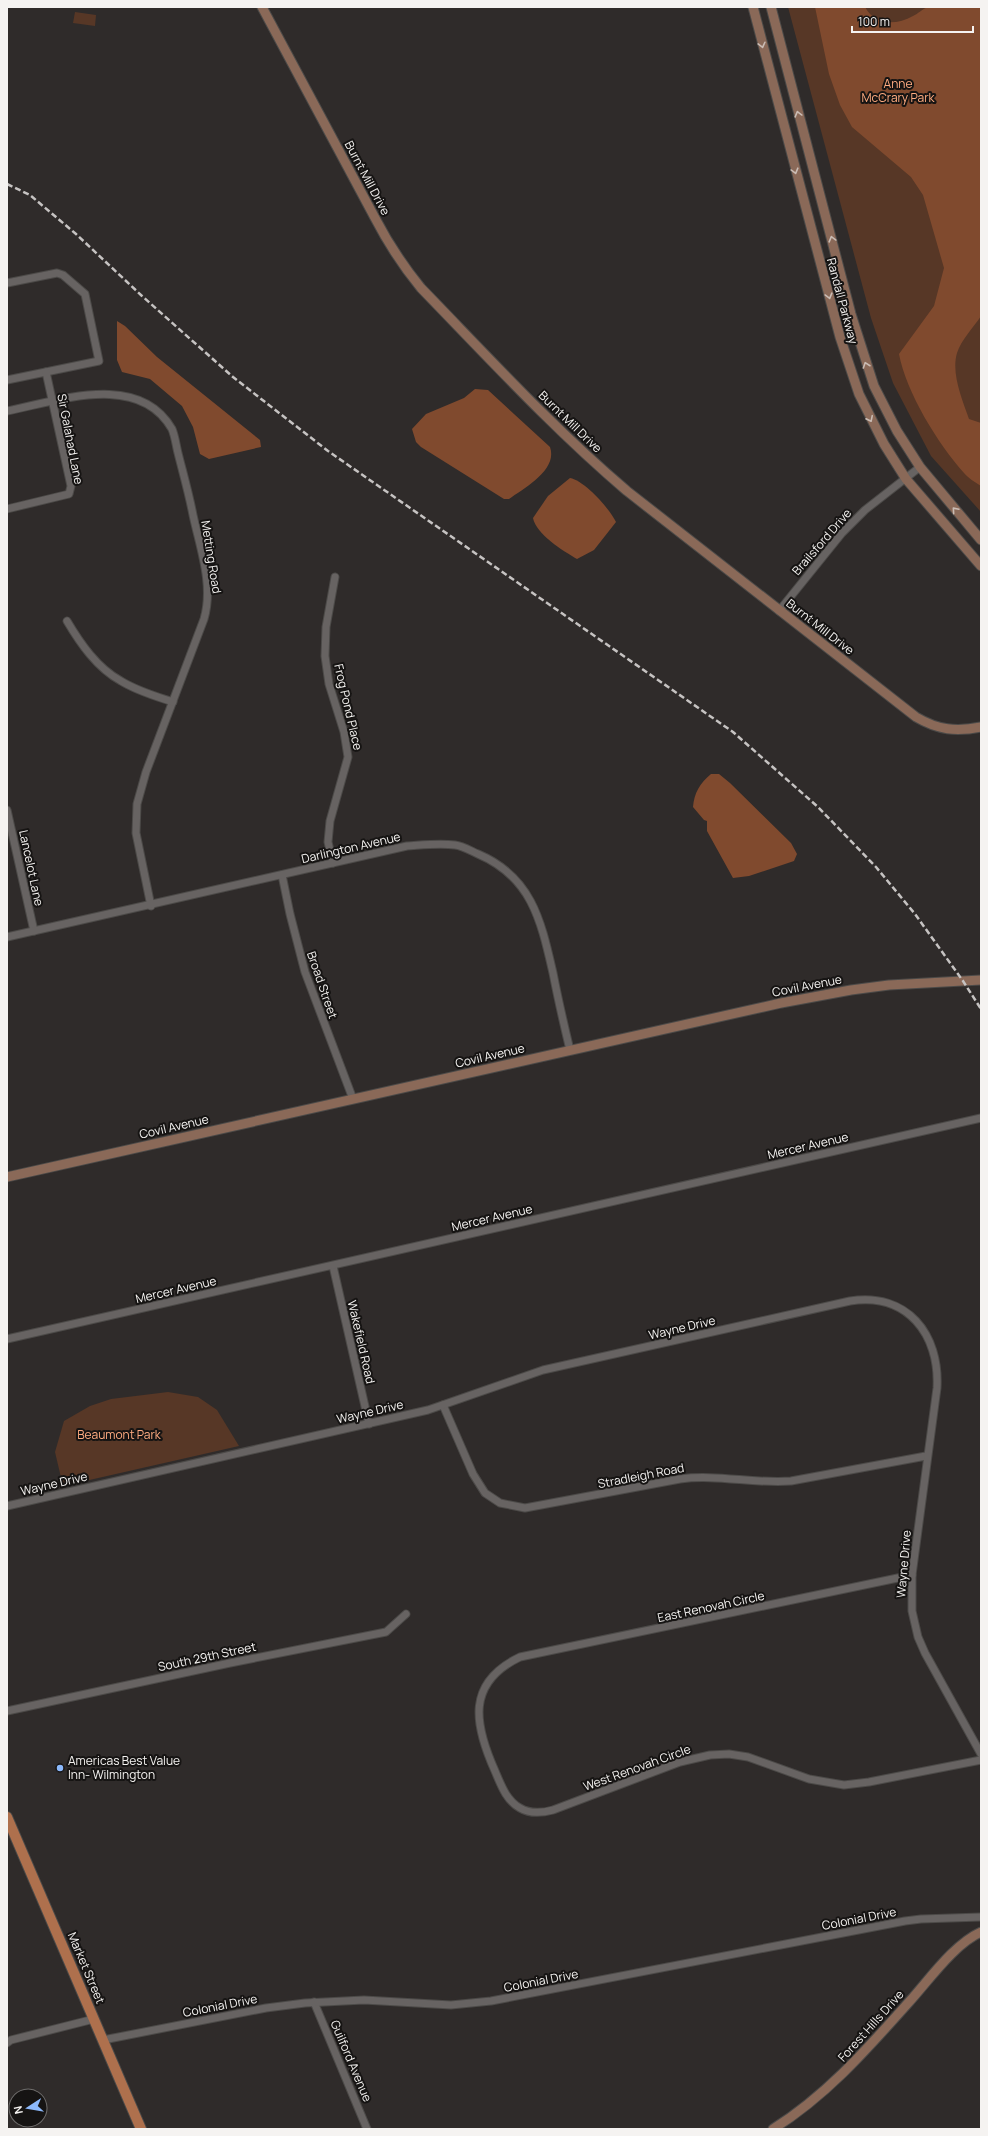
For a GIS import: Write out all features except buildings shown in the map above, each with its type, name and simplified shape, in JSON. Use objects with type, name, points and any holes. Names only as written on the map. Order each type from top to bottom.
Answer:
[{"type":"main road","name":"Burnt Mill Drive","points":[[262,7],[388,241],[421,288],[585,455],[662,519],[779,611],[926,723],[951,730],[981,727]]},
{"type":"main road","name":"Randall Parkway","points":[[753,7],[846,360],[859,394],[875,428],[906,479],[981,566]]},
{"type":"main road","name":"Randall Parkway","points":[[771,7],[865,361],[887,413],[920,467],[981,540]]},
{"type":"main road","name":"Covil Avenue","points":[[7,1177],[570,1050],[827,994],[893,985],[981,980]]},
{"type":"main road","name":"Market Street","points":[[7,1817],[142,2129]]},
{"type":"main road","name":"Forest Hills Drive","points":[[774,2129],[806,2106],[843,2074],[953,1953],[981,1932]]},
{"type":"street","points":[[7,283],[58,273],[69,280],[85,294],[99,361],[7,380]]},
{"type":"street","name":"Sir Galahad Lane","points":[[7,509],[69,494],[71,486],[46,372]]},
{"type":"street","name":"Metting Road","points":[[7,411],[93,394],[113,393],[139,401],[158,411],[172,430],[192,509],[207,593],[204,619],[143,779],[135,817],[142,870],[151,906]]},
{"type":"street","name":"Brailsford Drive","points":[[779,611],[842,533],[865,510],[920,467]]},
{"type":"street","name":"Frog Pond Place","points":[[333,863],[328,842],[330,820],[348,757],[344,732],[330,684],[326,656],[326,627],[335,578]]},
{"type":"street","points":[[67,621],[86,650],[112,676],[130,686],[173,702]]},
{"type":"street","name":"Lancelot Lane","points":[[7,810],[34,931]]},
{"type":"street","name":"Darlington Avenue","points":[[7,937],[151,906],[407,846],[437,843],[457,845],[486,857],[508,871],[523,887],[535,907],[543,931],[570,1050]]},
{"type":"street","name":"Broad Street","points":[[282,875],[292,926],[305,972],[353,1099]]},
{"type":"street","name":"Mercer Avenue","points":[[7,1339],[981,1118]]},
{"type":"street","name":"Wakefield Road","points":[[333,1266],[369,1424]]},
{"type":"street","name":"Wayne Drive","points":[[7,1506],[369,1424],[443,1405],[543,1370],[865,1299],[885,1302],[903,1311],[917,1322],[932,1346],[937,1378],[912,1575],[912,1611],[918,1637],[931,1666],[981,1754]]},
{"type":"street","name":"Stradleigh Road","points":[[443,1405],[473,1474],[482,1489],[491,1498],[500,1503],[518,1508],[553,1504],[694,1477],[771,1482],[791,1481],[926,1456]]},
{"type":"street","name":"East Renovah Circle","points":[[516,1660],[532,1653],[716,1618],[912,1575]]},
{"type":"street","name":"South 29th Street","points":[[7,1711],[230,1663],[386,1632],[406,1614]]},
{"type":"street","name":"West Renovah Circle","points":[[516,1660],[498,1670],[488,1682],[478,1708],[478,1724],[486,1752],[507,1796],[511,1801],[526,1811],[537,1812],[552,1810],[680,1762],[710,1755],[729,1754],[748,1757],[809,1779],[844,1785],[869,1782],[981,1760]]},
{"type":"street","name":"Colonial Drive","points":[[103,2040],[266,2008],[314,2002],[364,2000],[451,2005],[477,2003],[519,1997],[921,1918],[981,1918]]},
{"type":"street","name":"Guilford Avenue","points":[[314,2002],[367,2129]]},
{"type":"street","points":[[7,2043],[11,2040],[94,2019]]},
{"type":"green space","name":"Anne McCrary Park","points":[[788,7],[981,7],[981,512],[931,456],[893,383],[871,318]]},
{"type":"green space","points":[[75,12],[96,15],[95,26],[73,23]]},
{"type":"green space","name":"Beaumont Park","points":[[168,1392],[198,1397],[217,1410],[239,1446],[63,1486],[55,1452],[64,1421],[90,1406],[111,1399]]},
{"type":"shaded area","name":"Anne McCrary Park","points":[[934,6],[981,7],[981,316],[959,348],[955,369],[958,386],[969,419],[981,423],[981,486],[964,473],[954,461],[924,417],[908,385],[899,354],[934,306],[944,268],[923,195],[911,177],[852,127],[840,105],[829,74],[815,7],[865,7],[874,17],[886,22],[893,22],[906,19]]},
{"type":"shaded area","points":[[117,321],[125,326],[157,357],[260,440],[261,447],[209,459],[200,454],[193,427],[182,406],[150,379],[122,372],[117,360]]},
{"type":"shaded area","points":[[475,389],[488,390],[550,447],[551,455],[549,463],[544,471],[531,484],[509,499],[504,499],[421,447],[416,442],[412,429],[426,414],[464,398]]},
{"type":"shaded area","points":[[570,478],[583,484],[596,496],[613,516],[616,522],[594,550],[577,559],[551,542],[539,530],[533,518],[548,496]]},
{"type":"shaded area","points":[[711,774],[719,774],[730,783],[791,843],[797,854],[794,861],[749,876],[733,878],[707,831],[707,821],[704,820],[693,807],[698,789]]},
{"type":"railway","points":[[7,184],[30,195],[76,234],[142,296],[233,377],[328,451],[733,732],[818,807],[876,867],[915,914],[981,1009]]},
{"type":"place","name":"Americas Best Value Inn- Wilmington","points":[[60,1768]]}]
